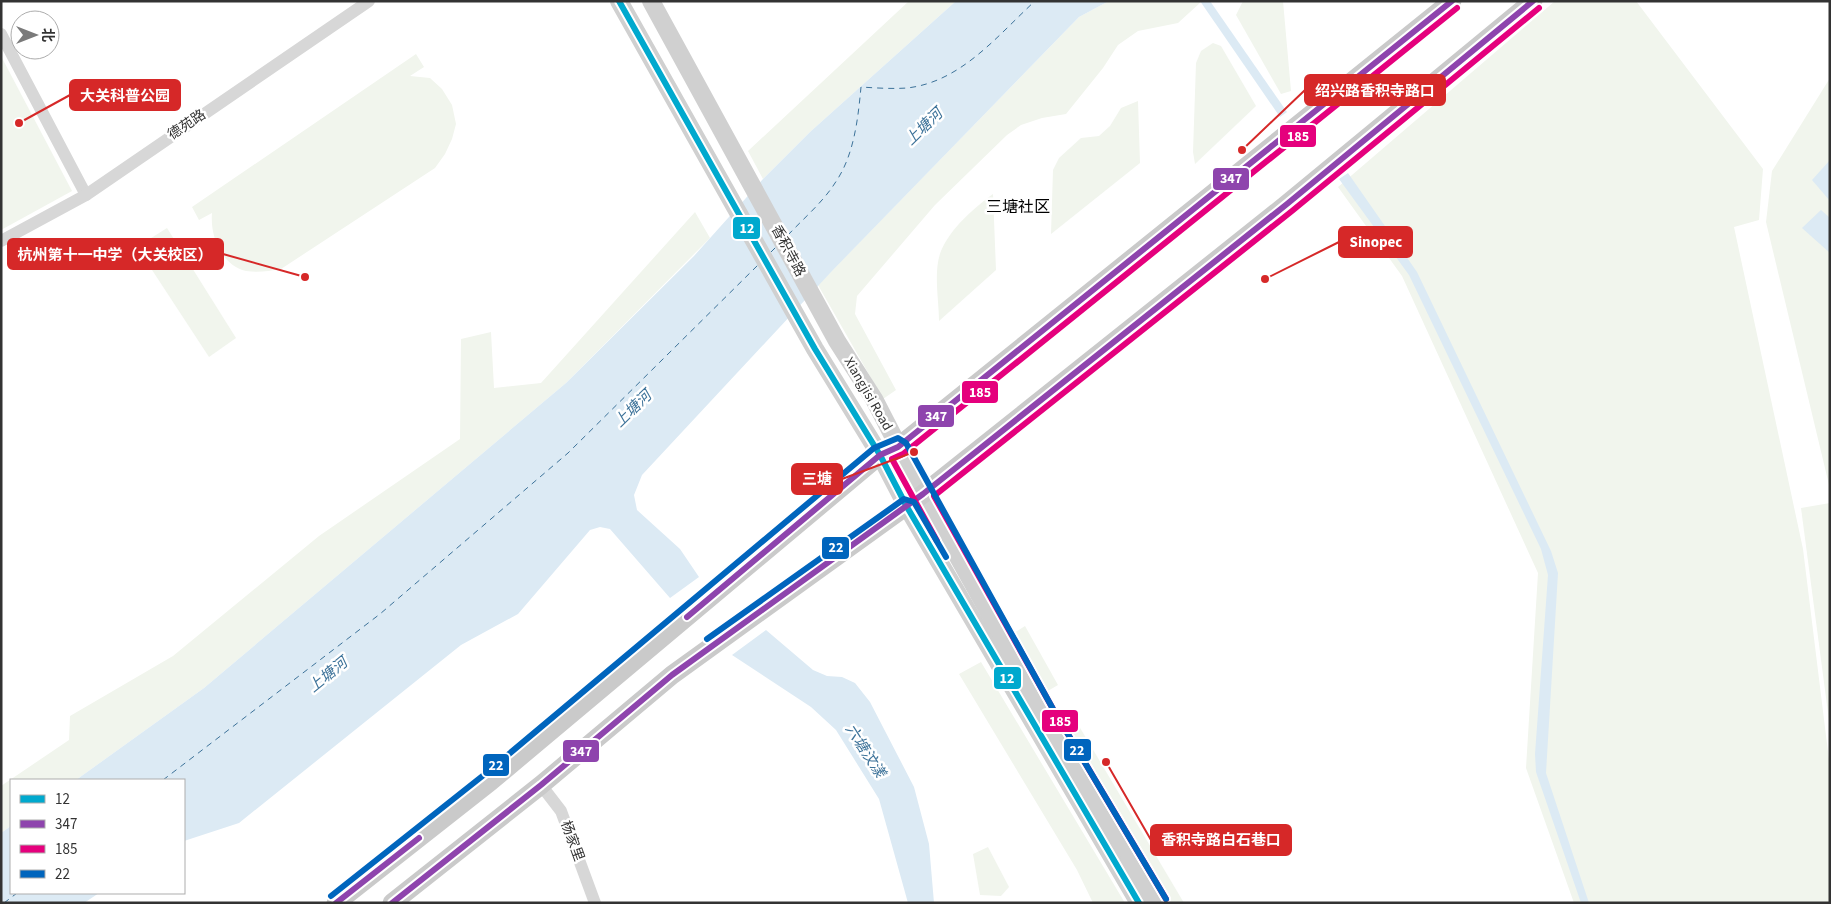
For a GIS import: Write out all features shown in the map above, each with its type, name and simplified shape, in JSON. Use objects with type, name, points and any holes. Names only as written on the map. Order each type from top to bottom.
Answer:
[{"type":"main road","name":"香积寺路","points":[[619,1],[816,350],[880,455]]},
{"type":"main road","name":"香积寺路","points":[[651,1],[836,341]]},
{"type":"main road","points":[[336,903],[498,774],[880,455],[898,447],[1452,1]]},
{"type":"main road","points":[[392,903],[541,785],[672,675],[907,507],[1294,198],[1533,1]]},
{"type":"main road","name":"Xiangjisi Road","points":[[836,341],[874,399],[898,447]]},
{"type":"main road","points":[[898,447],[1045,713],[1158,903]]},
{"type":"main road","points":[[880,455],[907,507],[1139,903]]},
{"type":"street","name":"德苑路","points":[[1,241],[86,195],[369,1]]},
{"type":"street","points":[[1,34],[86,195]]},
{"type":"street","name":"杨家里","points":[[541,785],[561,812],[595,903]]},
{"type":"shaded area","points":[[909,1],[956,1],[810,132],[763,179],[748,151]]},
{"type":"shaded area","points":[[1109,1],[1201,2],[1178,23],[1138,31],[1118,45],[1103,68],[1066,114],[1042,118],[1021,125],[1007,135],[935,205],[857,296],[855,314],[896,390],[883,399],[818,285],[1079,17]]},
{"type":"shaded area","points":[[1243,1],[1283,1],[1291,91],[1281,94],[1236,15]]},
{"type":"shaded area","points":[[1555,1],[1636,1],[1763,169],[1759,220],[1734,227],[1803,549],[1830,768],[1830,903],[1574,903],[1526,768],[1538,573],[1402,276],[1338,187]]},
{"type":"shaded area","points":[[1213,43],[1221,46],[1256,106],[1195,164],[1193,152],[1196,63],[1201,51]]},
{"type":"shaded area","points":[[416,54],[424,67],[410,76],[430,78],[442,89],[452,105],[456,124],[445,154],[435,168],[281,269],[250,272],[237,268],[230,263],[215,240],[212,213],[199,220],[192,207]]},
{"type":"shaded area","points":[[1,56],[72,191],[1,230]]},
{"type":"shaded area","points":[[1830,78],[1830,489],[1766,222],[1772,171]]},
{"type":"shaded area","points":[[1138,101],[1140,163],[1051,234],[1053,170],[1059,158],[1081,138],[1099,136],[1110,126],[1121,108]]},
{"type":"shaded area","points":[[993,194],[996,270],[939,321],[937,267],[941,251],[957,227],[970,213]]},
{"type":"shaded area","points":[[695,212],[710,238],[566,383],[204,688],[77,779],[11,779],[69,740],[70,716],[173,656],[319,536],[460,439],[461,339],[491,332],[494,388],[541,383]]},
{"type":"shaded area","points":[[167,228],[236,338],[209,357],[137,247]]},
{"type":"shaded area","points":[[1830,503],[1830,728],[1801,508]]},
{"type":"shaded area","points":[[1025,626],[1058,685],[1046,692],[1014,633]]},
{"type":"shaded area","points":[[981,662],[1125,903],[1093,903],[1077,870],[959,674]]},
{"type":"shaded area","points":[[1068,718],[1076,721],[1184,903],[1169,903],[1064,725]]},
{"type":"shaded area","points":[[10,780],[10,827],[1,833],[1,786]]},
{"type":"shaded area","points":[[988,847],[1009,887],[1001,896],[980,895],[973,854]]},
{"type":"water","name":"上塘河","points":[[956,1],[1109,1],[1079,17],[832,271],[642,475],[634,495],[637,510],[680,549],[699,577],[670,598],[610,529],[600,527],[590,530],[518,614],[461,645],[239,823],[185,841],[185,779],[77,779],[204,688],[566,383],[694,256],[763,179],[810,132]]},
{"type":"water","points":[[1200,1],[1210,1],[1287,112],[1280,117]]},
{"type":"water","points":[[1830,160],[1830,201],[1812,180]]},
{"type":"water","points":[[1348,173],[1417,272],[1551,551],[1558,573],[1546,773],[1589,903],[1581,903],[1536,772],[1535,754],[1548,575],[1541,549],[1409,275],[1339,179]]},
{"type":"water","points":[[1821,210],[1830,218],[1830,253],[1802,228]]},
{"type":"water","name":"六塘汶漾","points":[[766,630],[813,670],[827,676],[842,677],[855,683],[870,702],[914,787],[929,844],[934,903],[908,903],[879,799],[836,730],[811,707],[732,655]]},
{"type":"water","points":[[10,827],[10,894],[98,894],[84,903],[1,903],[1,833]]},
{"type":"ferry route","points":[[788,235],[825,197],[847,161],[854,137],[861,87],[907,88],[926,84],[944,77],[977,55],[1035,1]]},
{"type":"ferry route","points":[[771,252],[777,246]]},
{"type":"ferry route","points":[[164,779],[380,614],[568,453],[759,264]]},
{"type":"ferry route","points":[[4,903],[16,894]]},
{"type":"transit line","name":"12","points":[[619,1],[815,349],[880,455],[907,507],[1139,903]]},
{"type":"transit line","name":"347","points":[[687,617],[880,455],[898,447],[1452,1]]},
{"type":"transit line","name":"347","points":[[392,903],[541,785],[672,675],[923,494],[1287,204],[1533,1]]},
{"type":"transit line","name":"185","points":[[937,541],[892,459],[903,454],[1457,8]]},
{"type":"transit line","name":"185","points":[[1166,899],[1053,709],[934,496],[1292,211],[1539,8]]},
{"type":"transit line","name":"22","points":[[331,896],[485,774],[874,448],[898,438],[906,443],[1053,709],[1166,899]]},
{"type":"transit line","name":"22","points":[[707,639],[904,499],[914,502],[946,557]]},
{"type":"transit line","name":"347","points":[[336,903],[419,838]]},
{"type":"place","name":"大关科普公园","points":[[19,123]]},
{"type":"place","name":"绍兴路香积寺路口","points":[[1242,150]]},
{"type":"place","name":"杭州第十一中学（大关校区）","points":[[305,277]]},
{"type":"place","name":"Sinopec","points":[[1265,279]]},
{"type":"place","name":"三塘","points":[[914,452]]},
{"type":"place","name":"香积寺路白石巷口","points":[[1106,762]]},
{"type":"district","name":"三塘社区","points":[[1018,207]]}]
